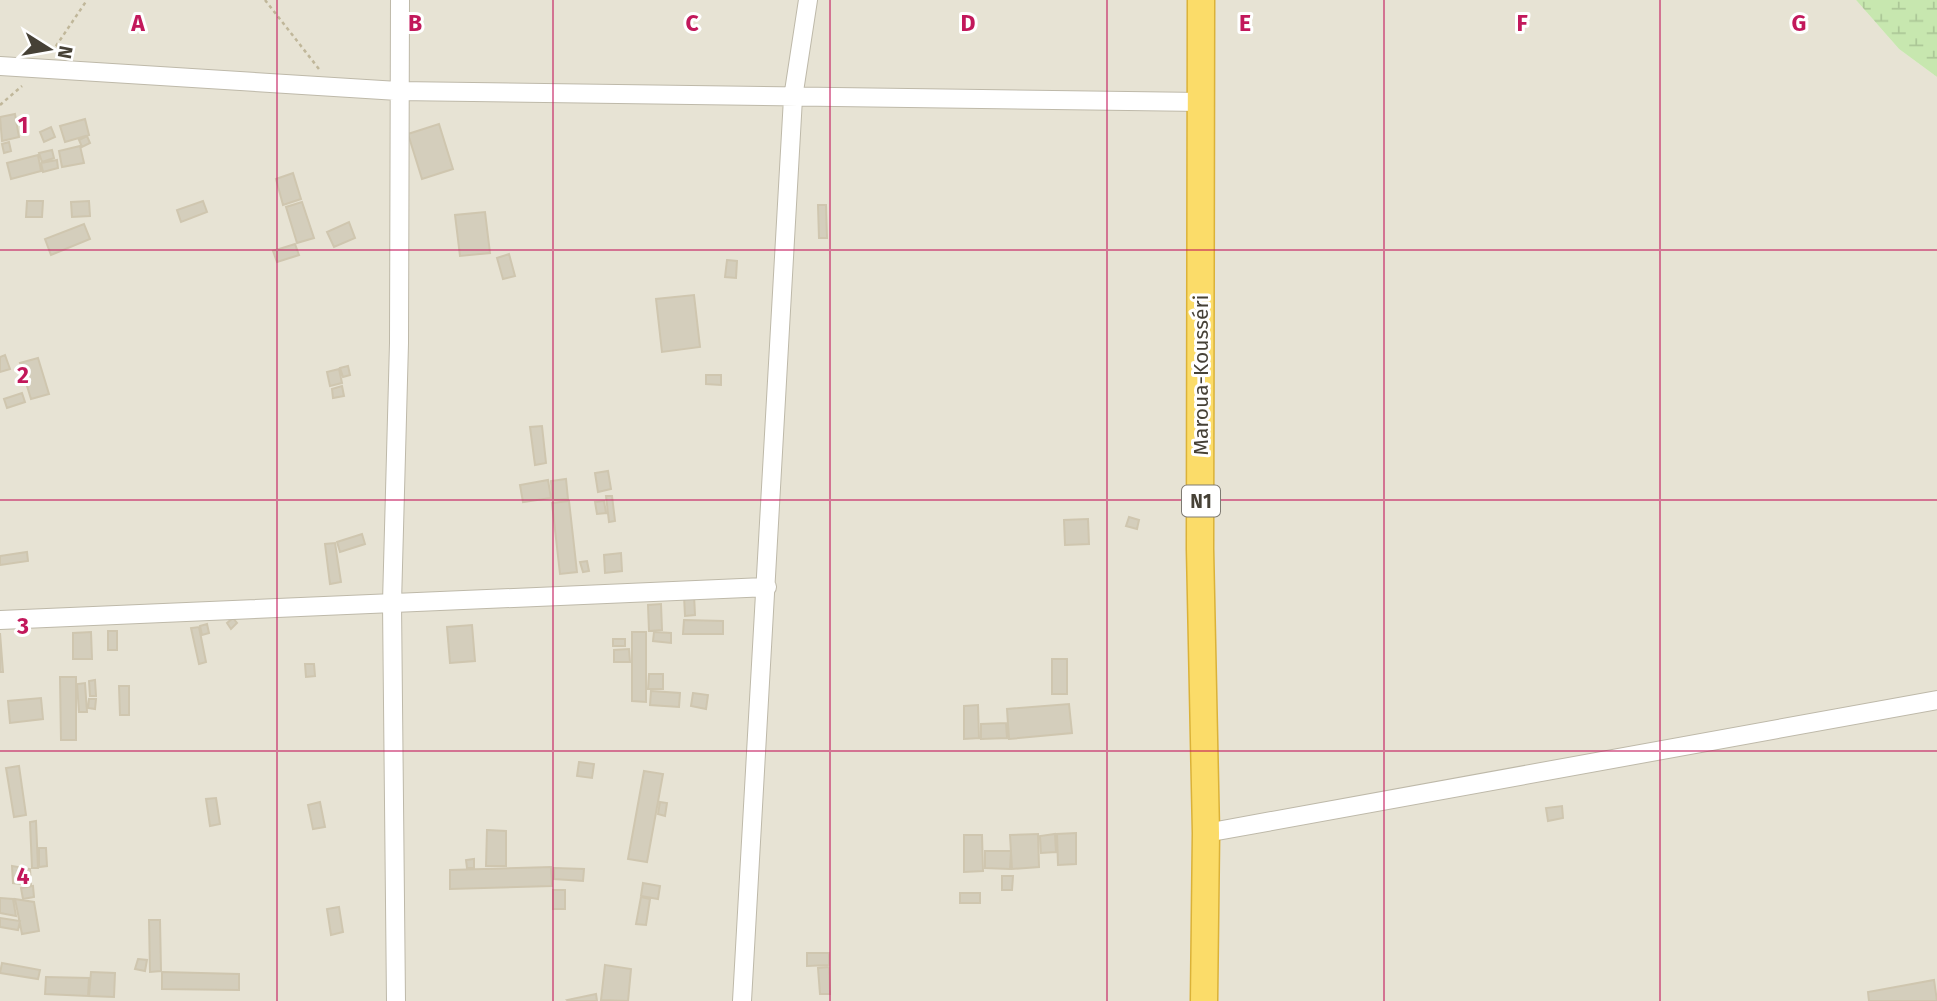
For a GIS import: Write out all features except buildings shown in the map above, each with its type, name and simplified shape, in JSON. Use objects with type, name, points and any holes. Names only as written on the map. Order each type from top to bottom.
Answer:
[{"type":"highway","name":"Maroua-Kousséri","points":[[1201,0],[1200,549],[1206,833],[1204,1001]]},
{"type":"street","points":[[396,1001],[392,603],[399,343],[400,0]]},
{"type":"street","points":[[742,1001],[793,98],[808,0]]},
{"type":"street","points":[[0,66],[398,91],[1202,102]]},
{"type":"street","points":[[0,620],[767,587]]},
{"type":"street","points":[[1206,833],[1937,700]]},
{"type":"path","points":[[265,0],[333,87]]},
{"type":"shaded area","points":[[0,0],[1856,0],[1899,49],[1937,77],[1937,1001],[0,1001]]},
{"type":"green space","points":[[1856,0],[1937,0],[1937,77],[1899,49]]}]
